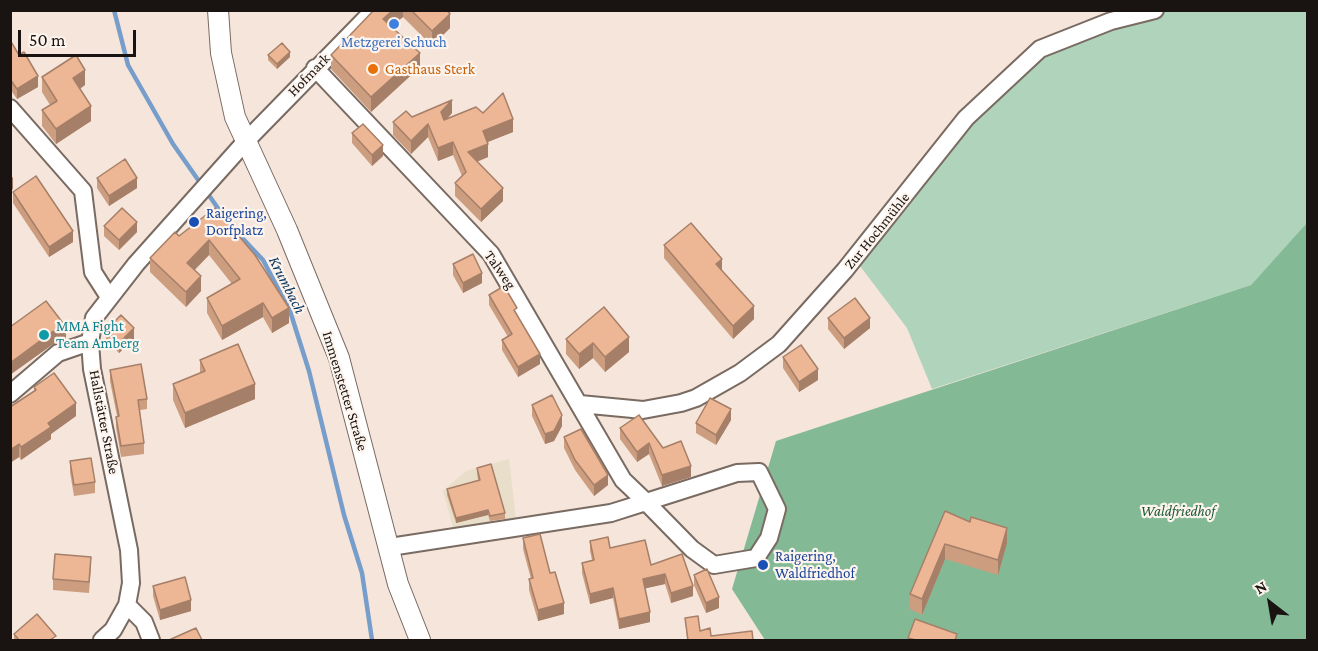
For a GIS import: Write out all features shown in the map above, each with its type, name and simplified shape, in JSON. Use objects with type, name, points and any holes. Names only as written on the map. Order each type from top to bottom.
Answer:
[{"type":"main road","name":"Immenstetter Straße","points":[[218,10],[221,53],[235,117],[287,230],[339,358],[398,584],[420,640]]},
{"type":"street","name":"Hofmark","points":[[246,141],[374,10]]},
{"type":"street","name":"Zur Hochmühle","points":[[580,404],[643,410],[681,403],[696,398],[740,373],[779,344],[867,244],[966,118],[1040,49],[1111,21],[1155,10]]},
{"type":"street","name":"Talweg","points":[[315,68],[491,254],[623,480],[692,549],[714,565],[756,558],[769,538],[777,510],[759,472],[737,473],[646,502]]},
{"type":"street","points":[[10,108],[83,192],[93,272],[109,297]]},
{"type":"street","name":"Hallstätter Straße","points":[[102,640],[113,630],[127,605],[131,583],[129,550],[92,369],[90,342],[94,318],[109,297],[246,141]]},
{"type":"street","points":[[10,394],[58,353],[90,342]]},
{"type":"street","points":[[390,547],[611,513],[646,502]]},
{"type":"street","points":[[127,605],[144,622],[151,640]]},
{"type":"shaded area","points":[[509,459],[516,520],[454,531],[443,491],[466,471]]},
{"type":"green space","points":[[1155,11],[1307,11],[1307,224],[1251,285],[932,389],[907,328],[860,266],[882,226],[966,118],[1040,49]]},
{"type":"green space","name":"Waldfriedhof","points":[[1307,223],[1307,640],[765,640],[732,589],[776,441],[1251,285]]},
{"type":"building","name":"Gasthaus Sterk","points":[[374,10],[393,10],[383,19],[420,53],[371,97],[331,55]]},
{"type":"building","points":[[411,10],[447,10],[450,14],[432,31]]},
{"type":"building","points":[[10,40],[19,55],[24,52],[38,76],[17,89],[10,79]]},
{"type":"building","points":[[282,43],[290,52],[277,64],[268,55]]},
{"type":"building","points":[[76,55],[85,70],[73,78],[91,106],[56,129],[42,110],[57,101],[42,77]]},
{"type":"building","points":[[503,93],[513,119],[483,131],[488,144],[468,152],[503,188],[481,209],[455,183],[466,172],[453,142],[438,148],[428,124],[411,141],[393,122],[406,111],[412,117],[452,100],[441,112],[444,120],[476,107],[483,113]]},
{"type":"building","points":[[363,124],[383,145],[372,155],[352,133]]},
{"type":"building","points":[[125,159],[137,178],[109,196],[97,178]]},
{"type":"building","points":[[36,176],[73,231],[49,247],[13,192]]},
{"type":"building","points":[[122,208],[137,222],[119,240],[104,226]]},
{"type":"building","points":[[215,208],[255,255],[289,308],[272,318],[263,303],[222,326],[207,298],[240,279],[209,240],[187,263],[201,276],[186,292],[150,258],[175,232],[179,236]]},
{"type":"building","points":[[691,223],[722,259],[716,264],[754,306],[733,326],[664,245]]},
{"type":"building","points":[[473,254],[482,273],[463,283],[453,264]]},
{"type":"building","points":[[504,286],[517,308],[514,310],[540,354],[518,367],[502,340],[512,334],[489,295]]},
{"type":"building","points":[[855,298],[870,318],[844,338],[828,318]]},
{"type":"building","points":[[46,301],[66,327],[52,332],[10,363],[10,327]]},
{"type":"building","points":[[604,307],[629,337],[605,357],[593,343],[579,354],[566,339]]},
{"type":"building","points":[[121,315],[134,328],[119,343],[106,330]]},
{"type":"building","points":[[238,344],[255,384],[185,413],[173,384],[205,371],[200,360]]},
{"type":"building","points":[[801,345],[818,369],[799,382],[783,357]]},
{"type":"building","points":[[141,364],[147,399],[138,400],[144,443],[121,446],[116,417],[119,416],[110,370]]},
{"type":"building","points":[[54,373],[76,403],[48,423],[51,427],[21,447],[19,444],[10,450],[10,407],[36,390],[34,387]]},
{"type":"building","points":[[552,395],[562,415],[554,431],[545,434],[532,405]]},
{"type":"building","points":[[710,398],[731,409],[716,435],[696,423]]},
{"type":"building","points":[[639,415],[663,448],[681,441],[691,466],[662,475],[649,443],[637,452],[620,428]]},
{"type":"building","points":[[581,429],[608,475],[594,485],[575,460],[564,437]]},
{"type":"building","points":[[91,458],[95,482],[74,485],[70,461]]},
{"type":"building","points":[[491,464],[505,513],[490,516],[488,510],[456,518],[447,489],[480,480],[477,468]]},
{"type":"building","points":[[945,511],[970,522],[971,517],[1007,528],[998,560],[945,544],[922,599],[910,594]]},
{"type":"building","points":[[540,534],[550,573],[555,572],[564,603],[538,610],[529,579],[533,578],[523,538]]},
{"type":"building","points":[[608,537],[610,548],[645,540],[651,565],[682,554],[693,586],[671,593],[665,574],[643,579],[650,612],[619,619],[613,588],[590,594],[582,563],[594,560],[590,541]]},
{"type":"building","points":[[55,554],[91,557],[89,582],[53,579]]},
{"type":"building","points":[[707,569],[719,597],[706,603],[694,575]]},
{"type":"building","points":[[185,577],[191,600],[160,610],[153,586]]},
{"type":"building","points":[[37,614],[56,636],[50,640],[19,640],[14,634]]},
{"type":"building","points":[[698,616],[700,631],[710,628],[711,636],[752,631],[753,640],[688,640],[685,618]]},
{"type":"building","points":[[915,619],[957,634],[955,640],[908,638]]},
{"type":"building","points":[[196,628],[202,640],[169,640]]},
{"type":"waterway","name":"Krumbach","points":[[114,10],[128,65],[173,144],[229,224],[263,260],[290,311],[309,371],[344,515],[362,573],[372,640]]},
{"type":"place","name":"Metzgerei Schuch","points":[[394,24]]},
{"type":"place","name":"Gasthaus Sterk","points":[[373,69]]},
{"type":"place","name":"Raigering, Dorfplatz","points":[[194,222]]},
{"type":"place","name":"MMA Fight Team Amberg","points":[[44,335]]},
{"type":"place","name":"Raigering, Waldfriedhof","points":[[763,565]]}]
